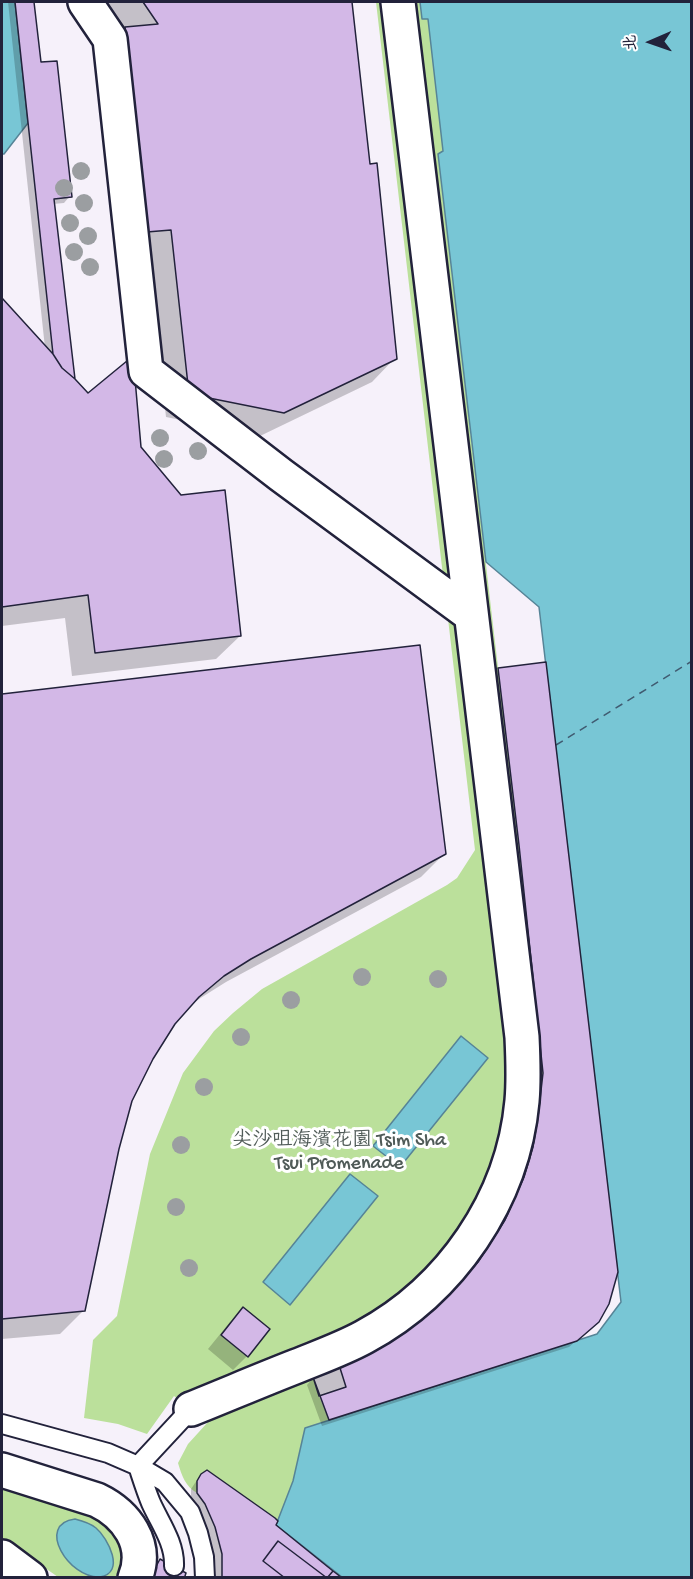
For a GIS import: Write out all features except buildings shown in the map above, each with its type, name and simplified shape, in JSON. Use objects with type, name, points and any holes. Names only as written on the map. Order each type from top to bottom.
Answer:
[{"type":"street","points":[[85,2],[110,39],[146,371],[281,475],[471,615]]},
{"type":"street","points":[[191,1409],[363,1338],[391,1321],[441,1279],[463,1253],[497,1197],[517,1134],[522,1102],[524,1069],[522,1048],[398,2]]},
{"type":"street","points":[[2,1470],[97,1500],[109,1506],[120,1515],[134,1535],[140,1560],[135,1578]]},
{"type":"street","points":[[2,1557],[30,1578]]},
{"type":"lane","points":[[138,1466],[191,1409]]},
{"type":"lane","points":[[2,1425],[108,1452],[165,1482],[190,1512],[204,1557],[205,1578]]},
{"type":"lane","points":[[138,1466],[170,1543],[175,1560],[174,1566]]},
{"type":"green space","name":"尖沙咀海濱花園 Tsim Sha Tsui Promenade","points":[[376,2],[420,2],[428,18],[444,152],[438,155],[522,876],[543,1081],[534,1145],[522,1185],[504,1223],[481,1258],[454,1289],[422,1317],[388,1341],[351,1361],[313,1377],[329,1420],[305,1428],[293,1481],[278,1521],[207,1470],[201,1474],[197,1493],[187,1484],[178,1463],[188,1444],[208,1422],[174,1396],[147,1434],[118,1424],[84,1418],[93,1340],[117,1316],[150,1154],[183,1073],[214,1031],[262,989],[447,885],[457,878],[475,850]]},
{"type":"green space","points":[[2,1489],[89,1513],[118,1534],[125,1560],[120,1577],[58,1577],[2,1538]]},
{"type":"water","points":[[2,2],[15,2],[28,123],[4,154],[2,154]]},
{"type":"water","points":[[420,2],[691,2],[691,1577],[342,1577],[276,1525],[293,1481],[305,1428],[597,1334],[621,1302],[539,607],[486,562],[438,154],[443,151],[428,19],[422,19]]},
{"type":"water","points":[[461,1036],[488,1058],[400,1167],[373,1146]]},
{"type":"water","points":[[350,1174],[378,1196],[290,1305],[263,1282]]},
{"type":"water","points":[[75,1519],[94,1526],[105,1539],[113,1562],[108,1574],[100,1577],[88,1575],[68,1561],[61,1551],[57,1540],[58,1530],[63,1523]]},
{"type":"ferry route","points":[[556,745],[692,661]]}]
